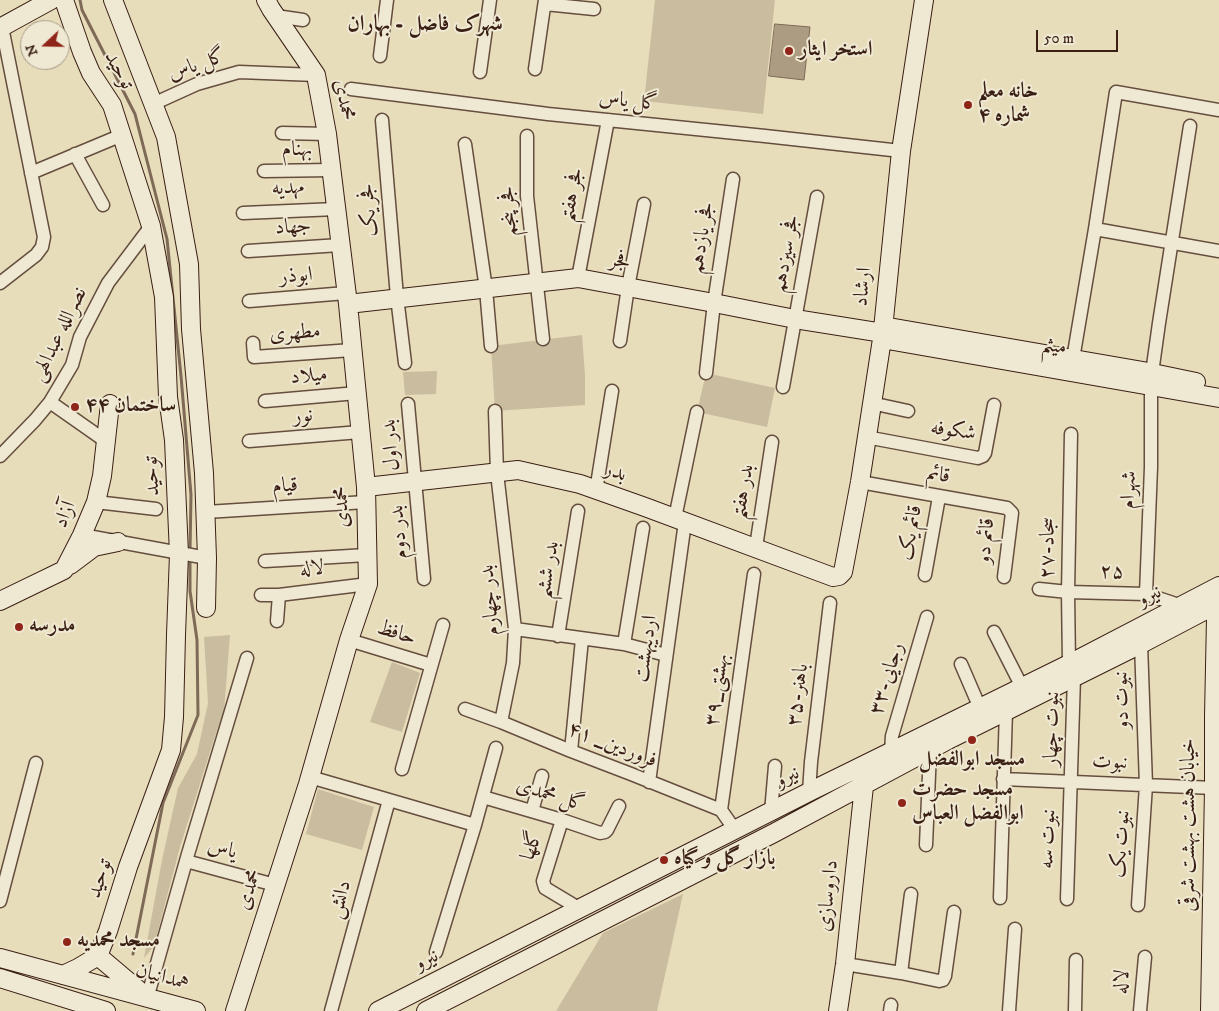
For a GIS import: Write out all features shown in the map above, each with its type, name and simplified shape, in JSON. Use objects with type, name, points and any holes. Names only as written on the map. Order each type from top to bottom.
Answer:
[{"type":"street","points":[[0,283],[36,255],[42,248],[44,237],[1,27],[51,0]]},
{"type":"street","name":"توحید","points":[[64,0],[91,73],[112,105],[150,226],[164,297],[168,397],[193,556],[176,635],[174,716],[171,750],[98,956]]},
{"type":"street","points":[[113,0],[166,137],[189,264],[191,330],[206,512],[193,556],[206,608]]},
{"type":"street","name":"محمدی","points":[[235,1011],[310,777],[368,584],[366,494],[347,298],[327,134],[316,75],[266,0]]},
{"type":"street","points":[[380,56],[387,0]]},
{"type":"street","points":[[480,72],[490,0]]},
{"type":"street","name":"ارشاد","points":[[839,576],[843,572],[860,482],[871,402],[889,334],[901,152],[924,0]]},
{"type":"street","points":[[535,69],[545,2],[594,9]]},
{"type":"street","points":[[276,16],[303,20]]},
{"type":"street","name":"گل یاس","points":[[153,104],[197,84],[238,72],[316,75]]},
{"type":"street","name":"گل یاس","points":[[351,89],[538,113],[901,152]]},
{"type":"street","points":[[1073,359],[1116,92],[1219,110]]},
{"type":"street","name":"فجر یک","points":[[382,120],[405,363]]},
{"type":"street","name":"فجر هفتم","points":[[578,278],[608,120]]},
{"type":"street","name":"شهرام","points":[[1146,594],[1152,380],[1159,323],[1190,126]]},
{"type":"street","points":[[282,133],[327,134]]},
{"type":"street","points":[[31,173],[122,135]]},
{"type":"street","name":"فجر پنجم","points":[[528,136],[527,196],[543,338]]},
{"type":"street","points":[[465,144],[486,289],[491,346]]},
{"type":"street","points":[[76,154],[103,205]]},
{"type":"street","name":"بهنام","points":[[264,171],[331,170]]},
{"type":"street","name":"فجر یازدهم","points":[[706,373],[732,180]]},
{"type":"street","name":"فجر سیزدهم","points":[[783,387],[818,197]]},
{"type":"street","points":[[620,341],[644,204]]},
{"type":"street","name":"مهدیه","points":[[242,213],[336,209]]},
{"type":"street","name":"نصرالله عبدالهی","points":[[0,456],[50,402],[72,365],[80,338],[108,283],[150,226]]},
{"type":"street","points":[[1095,229],[1219,251]]},
{"type":"street","name":"جهاد","points":[[248,251],[340,245]]},
{"type":"street","name":"فجر","points":[[347,298],[398,297],[578,278],[795,319],[889,334]]},
{"type":"street","name":"ابوذر","points":[[249,301],[347,298]]},
{"type":"street","name":"میثم","points":[[889,334],[1073,359],[1219,398]]},
{"type":"street","name":"میثم","points":[[889,334],[1152,380],[1219,386]]},
{"type":"street","name":"مطهری","points":[[253,343],[254,357],[352,350]]},
{"type":"street","points":[[596,491],[612,391]]},
{"type":"street","name":"میلاد","points":[[265,401],[356,393]]},
{"type":"street","points":[[50,402],[106,442]]},
{"type":"street","points":[[871,402],[908,411]]},
{"type":"street","name":"آزاد","points":[[64,570],[96,502],[102,476],[110,404]]},
{"type":"street","name":"بدر اول","points":[[408,404],[415,482]]},
{"type":"street","name":"شکوفه","points":[[866,438],[978,458],[985,453],[994,405]]},
{"type":"street","name":"بدر چهارم","points":[[495,412],[497,473],[515,629],[513,663],[501,722]]},
{"type":"street","points":[[680,520],[698,412]]},
{"type":"street","name":"نور","points":[[249,441],[360,432]]},
{"type":"street","name":"۲۷-سجاد","points":[[1071,434],[1068,592],[1072,670]]},
{"type":"street","name":"بدر هفتم","points":[[756,547],[772,442]]},
{"type":"street","name":"بدر","points":[[366,494],[415,482],[518,470],[580,484],[756,547],[833,577],[839,576]]},
{"type":"street","name":"بدر دوم","points":[[415,482],[424,579]]},
{"type":"street","name":"قائم","points":[[860,482],[1010,510]]},
{"type":"street","name":"قیام","points":[[206,512],[366,494]]},
{"type":"street","name":"قائم یک","points":[[925,575],[938,497]]},
{"type":"street","points":[[96,502],[156,509]]},
{"type":"street","name":"قائم دو","points":[[1004,577],[1012,513],[1010,510]]},
{"type":"street","name":"بدر ششم","points":[[558,636],[578,511]]},
{"type":"street","name":"اردیبهشت","points":[[648,782],[666,655],[680,520]]},
{"type":"street","points":[[624,644],[643,528]]},
{"type":"street","points":[[82,535],[193,556]]},
{"type":"street","points":[[0,601],[64,570],[94,547],[118,542]]},
{"type":"street","points":[[265,561],[367,555]]},
{"type":"street","name":"۳۹_بهشتی","points":[[722,810],[754,574]]},
{"type":"street","name":"لاله","points":[[261,595],[279,595],[368,584]]},
{"type":"street","name":"نیرو","points":[[385,1010],[809,792],[1022,687],[1141,644],[1219,586]]},
{"type":"street","name":"۲۵","points":[[1039,590],[1146,594],[1184,613]]},
{"type":"street","points":[[277,621],[279,595]]},
{"type":"street","name":"۳۵-باهنر","points":[[809,792],[830,603]]},
{"type":"street","points":[[1184,613],[1200,628],[1216,639]]},
{"type":"street","name":"نیرو","points":[[426,1011],[774,834],[1006,711],[1072,670],[1184,613],[1218,613]]},
{"type":"street","name":"خیابان هشت بهشت شرقی","points":[[1210,1011],[1214,716],[1218,613]]},
{"type":"street","name":"۳۳-رجایی","points":[[891,752],[892,736],[927,617]]},
{"type":"street","points":[[402,769],[443,625]]},
{"type":"street","points":[[515,629],[624,644],[666,655]]},
{"type":"street","points":[[994,632],[1022,687]]},
{"type":"street","points":[[571,751],[582,639]]},
{"type":"street","name":"حافظ","points":[[350,640],[431,665]]},
{"type":"street","name":"نبوت دو","points":[[1141,644],[1146,785]]},
{"type":"street","points":[[63,975],[98,956],[148,993],[247,658]]},
{"type":"street","points":[[961,664],[980,708]]},
{"type":"street","name":"نبوت چهار","points":[[1072,670],[1072,782]]},
{"type":"street","name":"۴۱ _فروردین","points":[[465,709],[722,810]]},
{"type":"street","points":[[1000,898],[1006,711]]},
{"type":"street","points":[[436,952],[475,825],[496,748]]},
{"type":"street","points":[[926,845],[930,750]]},
{"type":"street","points":[[0,901],[36,763]]},
{"type":"street","points":[[771,812],[774,766]]},
{"type":"street","points":[[857,769],[864,786]]},
{"type":"street","points":[[532,811],[542,776]]},
{"type":"street","points":[[310,777],[475,825]]},
{"type":"street","name":"نبوت","points":[[1003,779],[1214,788]]},
{"type":"street","name":"نبوت سه","points":[[1067,899],[1072,782]]},
{"type":"street","name":"نبوت یک","points":[[1138,905],[1146,785]]},
{"type":"street","name":"داروسازی","points":[[838,1011],[845,964],[864,786]]},
{"type":"street","name":"گل محمدی","points":[[483,797],[600,833],[608,830],[619,806]]},
{"type":"street","name":"دانش","points":[[331,1011],[389,800]]},
{"type":"street","points":[[722,810],[735,830]]},
{"type":"street","name":"گلها","points":[[562,820],[543,885],[580,909]]},
{"type":"street","name":"یاس","points":[[186,861],[275,885]]},
{"type":"street","points":[[901,973],[911,894]]},
{"type":"street","points":[[845,964],[939,981],[943,980],[954,912]]},
{"type":"street","points":[[1009,1011],[1015,929]]},
{"type":"street","name":"لاله","points":[[1140,1011],[1145,957]]},
{"type":"street","name":"همدانیان","points":[[0,958],[63,975],[148,993],[196,1011]]},
{"type":"street","points":[[1075,1011],[1076,960]]},
{"type":"street","points":[[0,978],[106,1011]]},
{"type":"shaded area","points":[[655,0],[775,0],[763,114],[644,101]]},
{"type":"shaded area","name":"استخر ایثار","points":[[775,24],[810,27],[804,80],[769,76]]},
{"type":"shaded area","points":[[582,335],[585,405],[495,411],[491,346]]},
{"type":"shaded area","points":[[437,371],[436,394],[405,395],[403,372]]},
{"type":"shaded area","points":[[706,373],[775,388],[767,427],[697,412]]},
{"type":"shaded area","points":[[230,635],[224,711],[180,847],[154,946],[144,958],[162,860],[178,788],[197,754],[208,703],[204,637]]},
{"type":"shaded area","points":[[392,662],[420,673],[402,732],[370,722]]},
{"type":"shaded area","points":[[318,789],[374,807],[362,850],[306,834]]},
{"type":"shaded area","points":[[683,894],[657,1011],[556,1011],[603,933]]},
{"type":"waterway","points":[[80,0],[82,10],[135,114],[167,239],[191,495],[190,551]]},
{"type":"waterway","points":[[133,954],[163,803],[198,715],[197,640],[190,591],[190,558]]},
{"type":"place","name":"استخر ایثار","points":[[789,51]]},
{"type":"place","name":"خانه معلم شماره ۴","points":[[968,105]]},
{"type":"place","name":"ساختمان ۴۴","points":[[75,407]]},
{"type":"place","name":"مدرسه","points":[[19,627]]},
{"type":"place","name":"مسجد ابوالفضل","points":[[972,740]]},
{"type":"place","name":"مسجد حضرت ابوالفضل العباس","points":[[902,803]]},
{"type":"place","name":"بازار گل و گیاه","points":[[664,860]]},
{"type":"place","name":"مسجد محمدیه","points":[[67,942]]},
{"type":"district","name":"شهرک فاضل - بهاران","points":[[425,25]]}]
